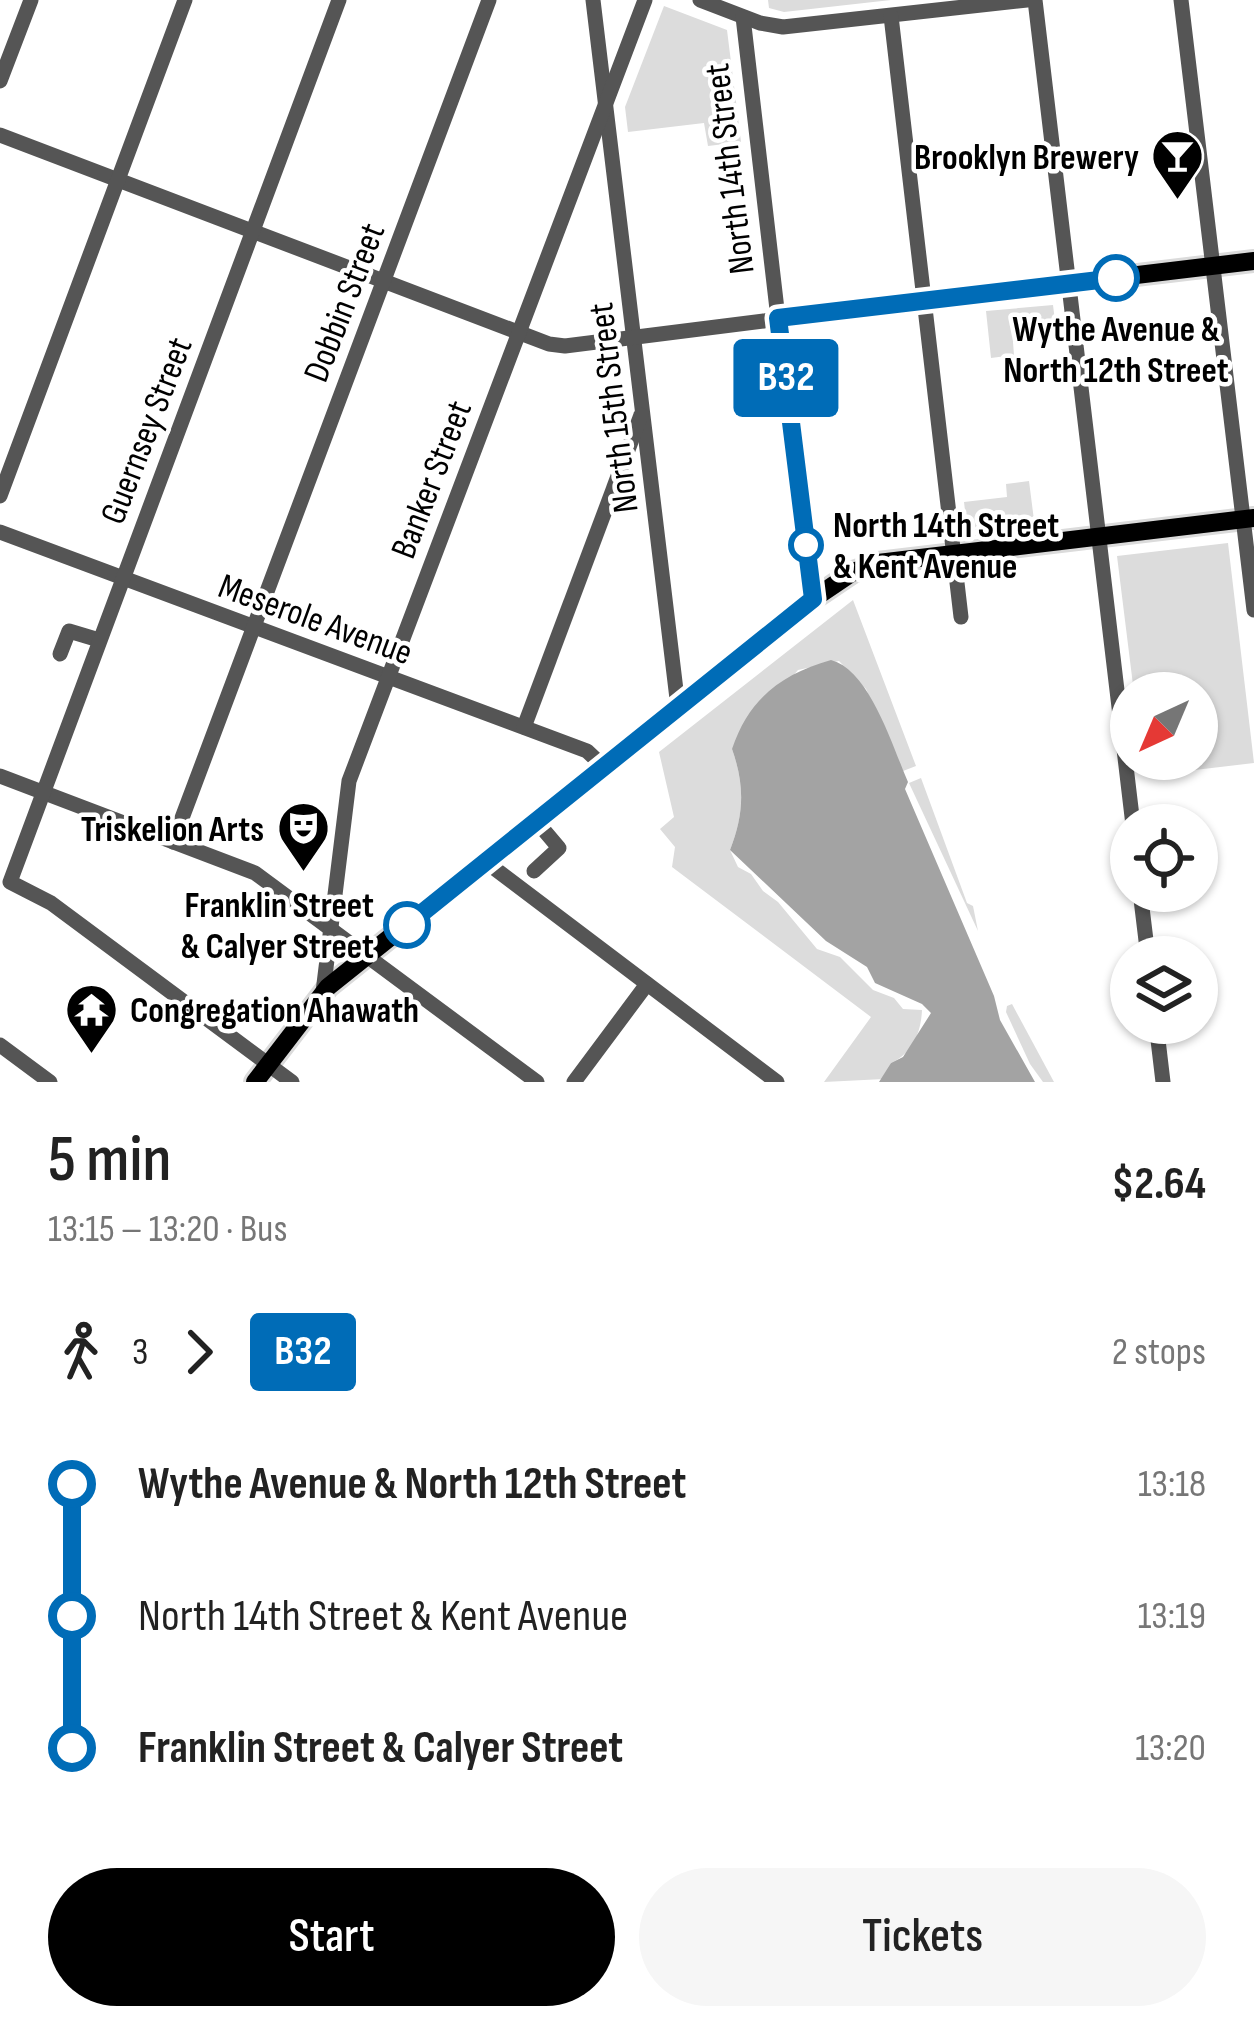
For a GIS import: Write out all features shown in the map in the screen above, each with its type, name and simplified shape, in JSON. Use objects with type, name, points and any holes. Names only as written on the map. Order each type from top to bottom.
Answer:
[{"type":"main road","points":[[778,318],[1254,261]]},
{"type":"main road","name":"North 14th Street","points":[[778,318],[813,599]]},
{"type":"main road","points":[[255,1082],[322,992],[813,599],[865,566],[1249,518]]},
{"type":"street","points":[[0,81],[31,0]]},
{"type":"street","points":[[0,496],[185,0]]},
{"type":"street","name":"Guernsey Street","points":[[268,1064],[51,902],[10,882],[339,0]]},
{"type":"street","name":"Dobbin Street","points":[[173,842],[488,0]]},
{"type":"street","name":"North 15th Street","points":[[593,0],[678,707]]},
{"type":"street","name":"Banker Street","points":[[322,992],[347,786],[645,0]]},
{"type":"street","points":[[700,0],[783,27],[1031,0],[1131,804]]},
{"type":"street","points":[[1181,0],[1249,518],[1254,610]]},
{"type":"street","points":[[891,16],[961,617]]},
{"type":"street","name":"North 14th Street","points":[[743,17],[778,318]]},
{"type":"street","points":[[0,135],[556,346],[778,318]]},
{"type":"street","points":[[524,727],[642,412]]},
{"type":"street","name":"Meserole Avenue","points":[[0,532],[587,751],[605,768]]},
{"type":"street","points":[[60,654],[69,631],[99,640]]},
{"type":"street","points":[[0,776],[255,873],[537,1082]]},
{"type":"street","points":[[534,871],[560,848],[537,822]]},
{"type":"street","points":[[487,862],[777,1082]]},
{"type":"street","points":[[574,1082],[647,984]]},
{"type":"street","points":[[1158,1044],[1163,1082]]},
{"type":"street","points":[[0,1045],[50,1082]]},
{"type":"street","points":[[268,1064],[292,1082]]},
{"type":"shaded area","points":[[768,0],[891,0],[784,12],[769,8]]},
{"type":"shaded area","points":[[664,6],[727,30],[741,142],[708,146],[704,123],[628,132],[625,107]]},
{"type":"shaded area","points":[[1053,305],[1057,337],[1013,342],[1014,355],[991,358],[986,311]]},
{"type":"shaded area","points":[[1029,481],[1035,528],[968,537],[964,502],[1007,497],[1006,484]]},
{"type":"shaded area","points":[[1228,543],[1254,763],[1218,767],[1218,672],[1131,672],[1117,556]]},
{"type":"shaded area","points":[[853,600],[916,766],[903,771],[866,689],[839,661],[798,670],[732,749],[741,800],[730,850],[738,867],[778,902],[817,949],[840,957],[873,990],[894,998],[903,1009],[922,1010],[914,1041],[891,1063],[884,1079],[824,1082],[871,1017],[672,867],[675,847],[660,829],[674,817],[659,752]]},
{"type":"shaded area","points":[[831,660],[857,678],[878,712],[1000,1020],[1035,1082],[879,1082],[891,1063],[903,1057],[931,1013],[922,1004],[875,983],[867,967],[826,941],[730,850],[740,812],[741,788],[732,749],[739,731],[770,691],[797,673]]},
{"type":"shaded area","points":[[921,778],[967,903],[973,906],[978,931],[909,783]]},
{"type":"shaded area","points":[[1012,1004],[1054,1082],[1043,1082],[1030,1064],[1006,1012]]},
{"type":"bus line","name":"B32","points":[[407,925],[813,599],[778,318],[1116,278]]},
{"type":"place","name":"Brooklyn Brewery","points":[[1178,202]]},
{"type":"place","name":"Wythe Avenue & North 12th Street","points":[[1116,278]]},
{"type":"place","name":"North 14th Street & Kent Avenue","points":[[806,545]]},
{"type":"place","name":"Triskelion Arts","points":[[303,874]]},
{"type":"place","name":"Franklin Street & Calyer Street","points":[[407,925]]},
{"type":"place","name":"Congregation Ahawath","points":[[91,1055]]}]
